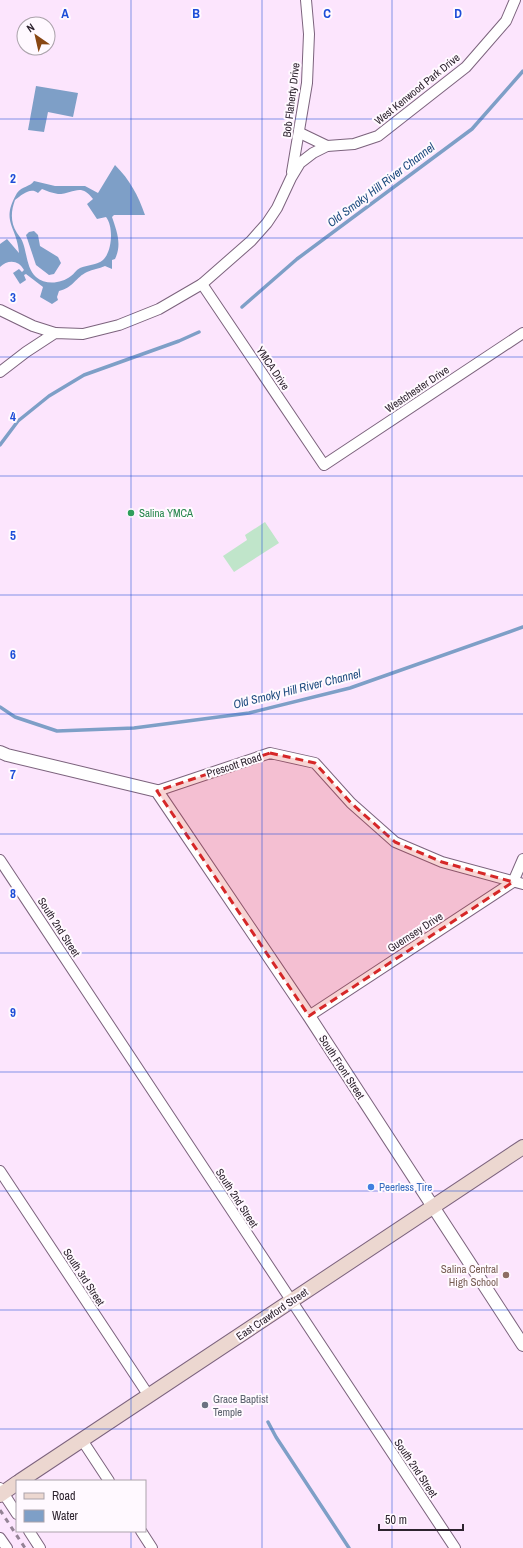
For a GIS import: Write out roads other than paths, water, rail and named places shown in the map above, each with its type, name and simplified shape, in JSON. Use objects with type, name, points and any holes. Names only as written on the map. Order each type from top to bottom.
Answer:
[{"type":"main road","name":"East Crawford Street","points":[[22,1480],[523,1147]]},
{"type":"main road","points":[[1,1492],[16,1484]]},
{"type":"street","name":"Bob Flaherty Drive","points":[[291,178],[308,83],[310,34],[306,0]]},
{"type":"street","name":"West Kenwood Park Drive","points":[[0,310],[33,326],[55,333],[83,334],[119,325],[159,309],[202,284],[251,241],[267,223],[277,208],[300,163],[313,153],[327,146],[354,144],[378,136],[390,127],[466,67],[506,21],[516,0]]},
{"type":"street","name":"West Kenwood Park Drive","points":[[300,133],[327,146]]},
{"type":"street","name":"YMCA Drive","points":[[202,284],[324,465]]},
{"type":"street","points":[[0,372],[26,352],[55,333]]},
{"type":"street","name":"Westchester Drive","points":[[324,465],[523,333]]},
{"type":"street","name":"Prescott Road","points":[[157,791],[270,753],[315,763],[351,803],[395,842],[442,862],[518,883]]},
{"type":"street","points":[[2,756],[157,791]]},
{"type":"street","name":"South Front Street","points":[[157,791],[309,1016],[523,1346]]},
{"type":"street","name":"South 2nd Street","points":[[0,860],[455,1548]]},
{"type":"street","points":[[518,883],[523,860]]},
{"type":"street","name":"Guernsey Drive","points":[[309,1016],[518,883]]},
{"type":"street","name":"South 3rd Street","points":[[0,1171],[148,1396]]},
{"type":"street","points":[[82,1440],[108,1480]]},
{"type":"street","points":[[1,1492],[16,1513]]},
{"type":"street","points":[[30,1532],[40,1548]]},
{"type":"street","points":[[142,1532],[152,1548]]},
{"type":"street","points":[[0,1538],[6,1548]]},
{"type":"water","points":[[36,86],[78,93],[73,117],[48,112],[44,132],[28,130]]},
{"type":"water","points":[[115,165],[133,188],[145,215],[114,215],[112,217],[117,233],[118,248],[115,259],[112,260],[112,269],[105,266],[83,274],[64,290],[59,291],[57,297],[58,300],[52,304],[40,297],[43,287],[26,274],[24,275],[26,280],[20,284],[13,273],[19,269],[22,272],[24,270],[19,264],[10,262],[3,264],[0,267],[0,244],[7,239],[19,253],[18,244],[11,224],[10,211],[17,193],[21,189],[34,181],[55,186],[85,186],[98,193]],"holes":[[[42,189],[58,194],[77,190],[85,191],[93,199],[87,204],[97,219],[106,217],[109,221],[111,233],[110,246],[103,260],[80,268],[63,281],[48,282],[40,280],[33,274],[29,266],[23,242],[12,221],[12,212],[15,200],[29,191],[35,191],[38,193]]]},
{"type":"water","points":[[34,231],[38,235],[40,246],[58,257],[61,263],[54,274],[49,275],[36,265],[26,235],[29,232]]},
{"type":"waterway","name":"Old Smoky Hill River Channel","points":[[242,307],[297,259],[472,129],[523,71]]},
{"type":"waterway","name":"Old Smoky Hill River Channel","points":[[0,445],[18,421],[49,396],[84,375],[179,341],[199,332]]},
{"type":"waterway","name":"Old Smoky Hill River Channel","points":[[0,707],[15,717],[57,731],[134,728],[249,713],[350,688],[523,627]]},
{"type":"waterway","points":[[268,1422],[276,1437],[349,1548]]},
{"type":"railway","points":[[0,1510],[25,1548]]},
{"type":"place","name":"Salina YMCA","points":[[131,513]]},
{"type":"place","name":"Peerless Tire","points":[[371,1187]]},
{"type":"place","name":"Salina Central High School","points":[[506,1275]]},
{"type":"place","name":"Grace Baptist Temple","points":[[205,1405]]}]
